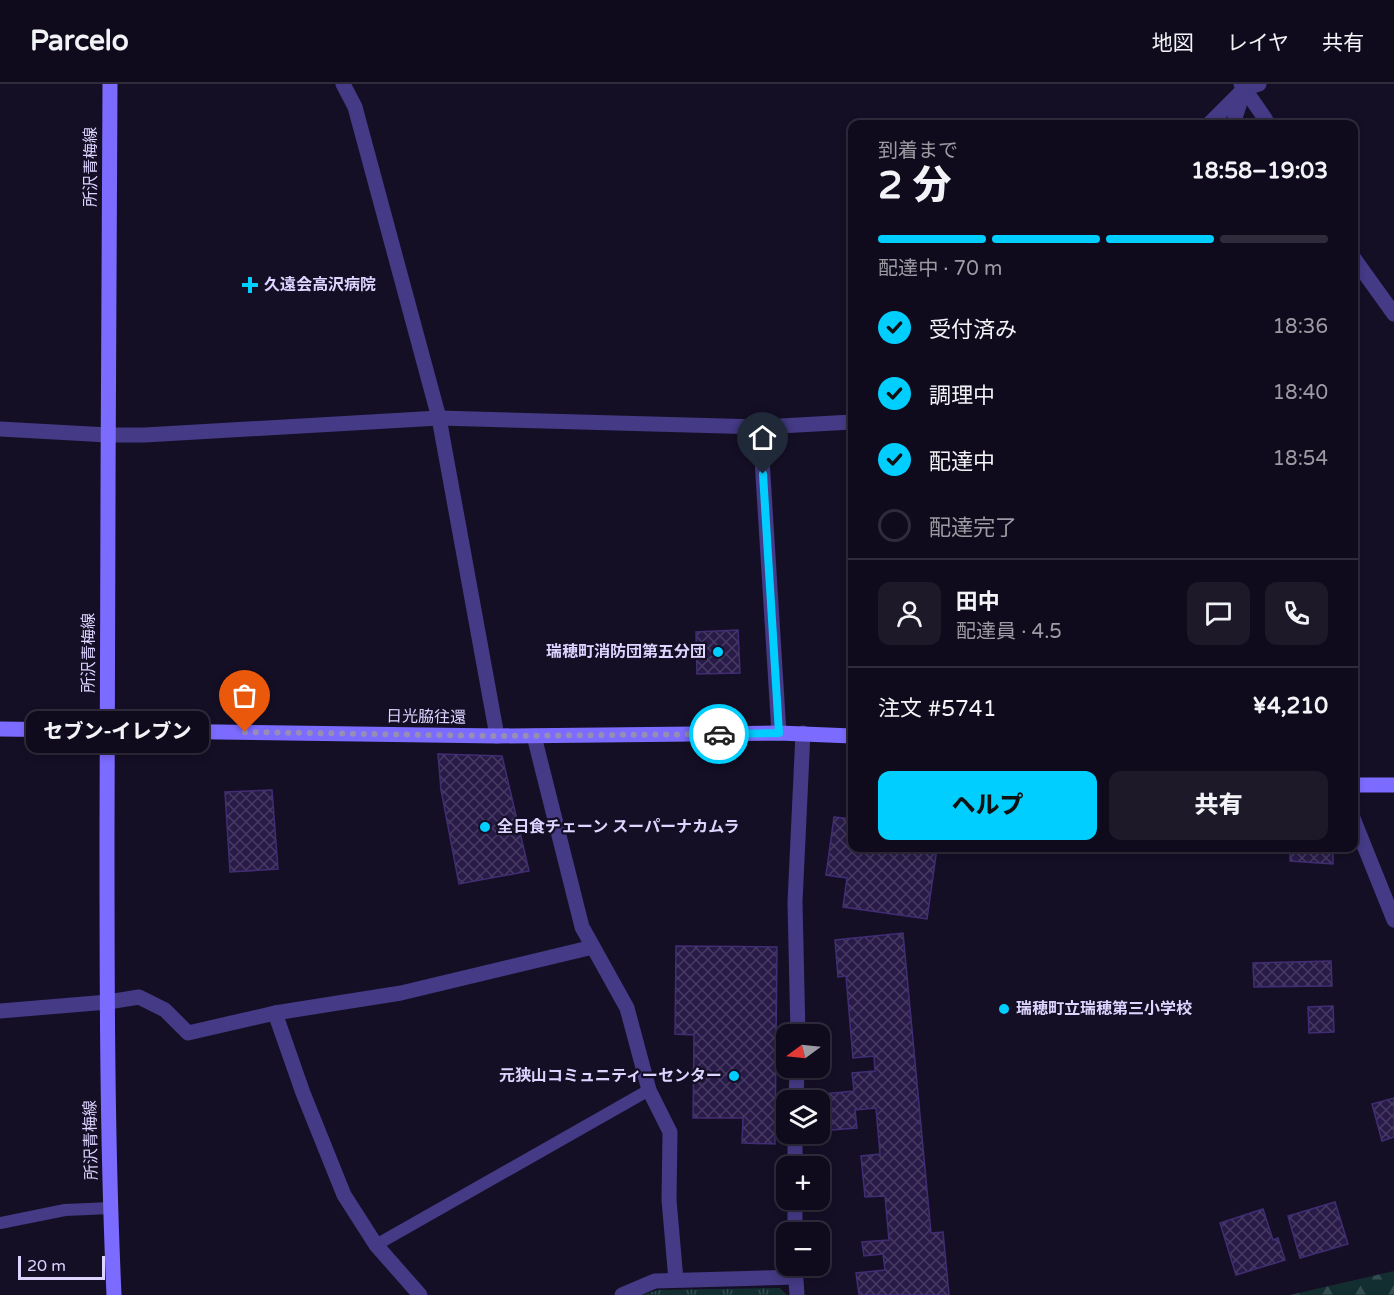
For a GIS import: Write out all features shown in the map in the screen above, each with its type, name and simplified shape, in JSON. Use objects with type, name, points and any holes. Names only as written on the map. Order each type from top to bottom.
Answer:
[{"type":"main road","name":"所沢青梅線","points":[[110,84],[107,730],[110,1208],[114,1295]]},
{"type":"main road","name":"日光脇往還","points":[[0,729],[497,736],[779,733],[848,736]]},
{"type":"main road","points":[[1358,785],[1394,785]]},
{"type":"street","points":[[343,84],[355,107],[439,418],[497,736]]},
{"type":"street","points":[[1213,120],[1248,85]]},
{"type":"street","points":[[1235,120],[1248,85]]},
{"type":"street","points":[[1248,85],[1266,120]]},
{"type":"street","points":[[1358,264],[1394,314]]},
{"type":"street","points":[[0,429],[145,435],[439,418],[760,427],[848,422]]},
{"type":"street","points":[[760,427],[779,733]]},
{"type":"street","points":[[798,1024],[795,902],[803,734]]},
{"type":"street","points":[[534,736],[582,927],[627,1008],[649,1090],[670,1132],[669,1200],[676,1280]]},
{"type":"street","points":[[1358,830],[1394,920]]},
{"type":"street","points":[[0,1011],[140,997],[165,1010],[188,1033],[275,1013],[401,993],[593,947]]},
{"type":"street","points":[[275,1013],[303,1093],[344,1195],[376,1245],[420,1295]]},
{"type":"street","points":[[622,1295],[655,1281],[776,1272]]},
{"type":"street","points":[[795,1276],[797,1295]]},
{"type":"lane","points":[[376,1245],[649,1090]]},
{"type":"lane","points":[[0,1222],[65,1210],[110,1208]]},
{"type":"green space","points":[[1394,1271],[1394,1295],[1290,1295]]},
{"type":"green space","points":[[780,1288],[787,1295],[640,1295],[659,1290]]},
{"type":"building","name":"瑞穂町消防団第五分団","points":[[738,630],[740,673],[697,674],[696,632]]},
{"type":"building","points":[[438,754],[502,756],[529,871],[459,884],[441,790]]},
{"type":"building","points":[[272,790],[278,869],[230,872],[225,792]]},
{"type":"building","points":[[834,817],[848,819],[848,852],[936,852],[927,919],[843,907],[847,878],[826,875]]},
{"type":"building","points":[[1290,852],[1333,852],[1333,864],[1290,861]]},
{"type":"building","points":[[903,933],[931,1233],[943,1232],[949,1295],[859,1295],[856,1273],[885,1270],[883,1254],[864,1256],[862,1242],[889,1240],[885,1196],[865,1197],[861,1156],[880,1154],[876,1108],[855,1110],[857,1128],[830,1130],[830,1093],[854,1091],[852,1073],[875,1071],[874,1056],[853,1058],[846,976],[838,977],[835,940]]},
{"type":"building","name":"元狭山コミュニティーセンター","points":[[676,946],[777,947],[775,1144],[742,1143],[743,1118],[693,1118],[694,1035],[675,1034]]},
{"type":"building","points":[[1331,961],[1332,986],[1254,987],[1253,963]]},
{"type":"building","points":[[1333,1006],[1334,1032],[1309,1033],[1308,1007]]},
{"type":"building","points":[[1394,1098],[1394,1137],[1382,1141],[1372,1104]]},
{"type":"building","points":[[1335,1202],[1348,1244],[1300,1258],[1288,1216]]},
{"type":"building","points":[[1263,1209],[1273,1240],[1278,1238],[1285,1260],[1236,1275],[1220,1223]]},
{"type":"way so far","points":[[245,732],[497,736],[719,734]]},
{"type":"place","name":"久遠会高沢病院","points":[[250,285]]},
{"type":"place","name":"瑞穂町消防団第五分団","points":[[718,652]]},
{"type":"place","name":"セブン-イレブン","points":[[245,732]]},
{"type":"place","name":"全日食チェーン スーパーナカムラ","points":[[485,827]]},
{"type":"place","name":"瑞穂町立瑞穂第三小学校","points":[[1004,1009]]},
{"type":"place","name":"元狭山コミュニティーセンター","points":[[734,1076]]},
{"type":"route","points":[[719,734],[779,733],[763,474]]}]
